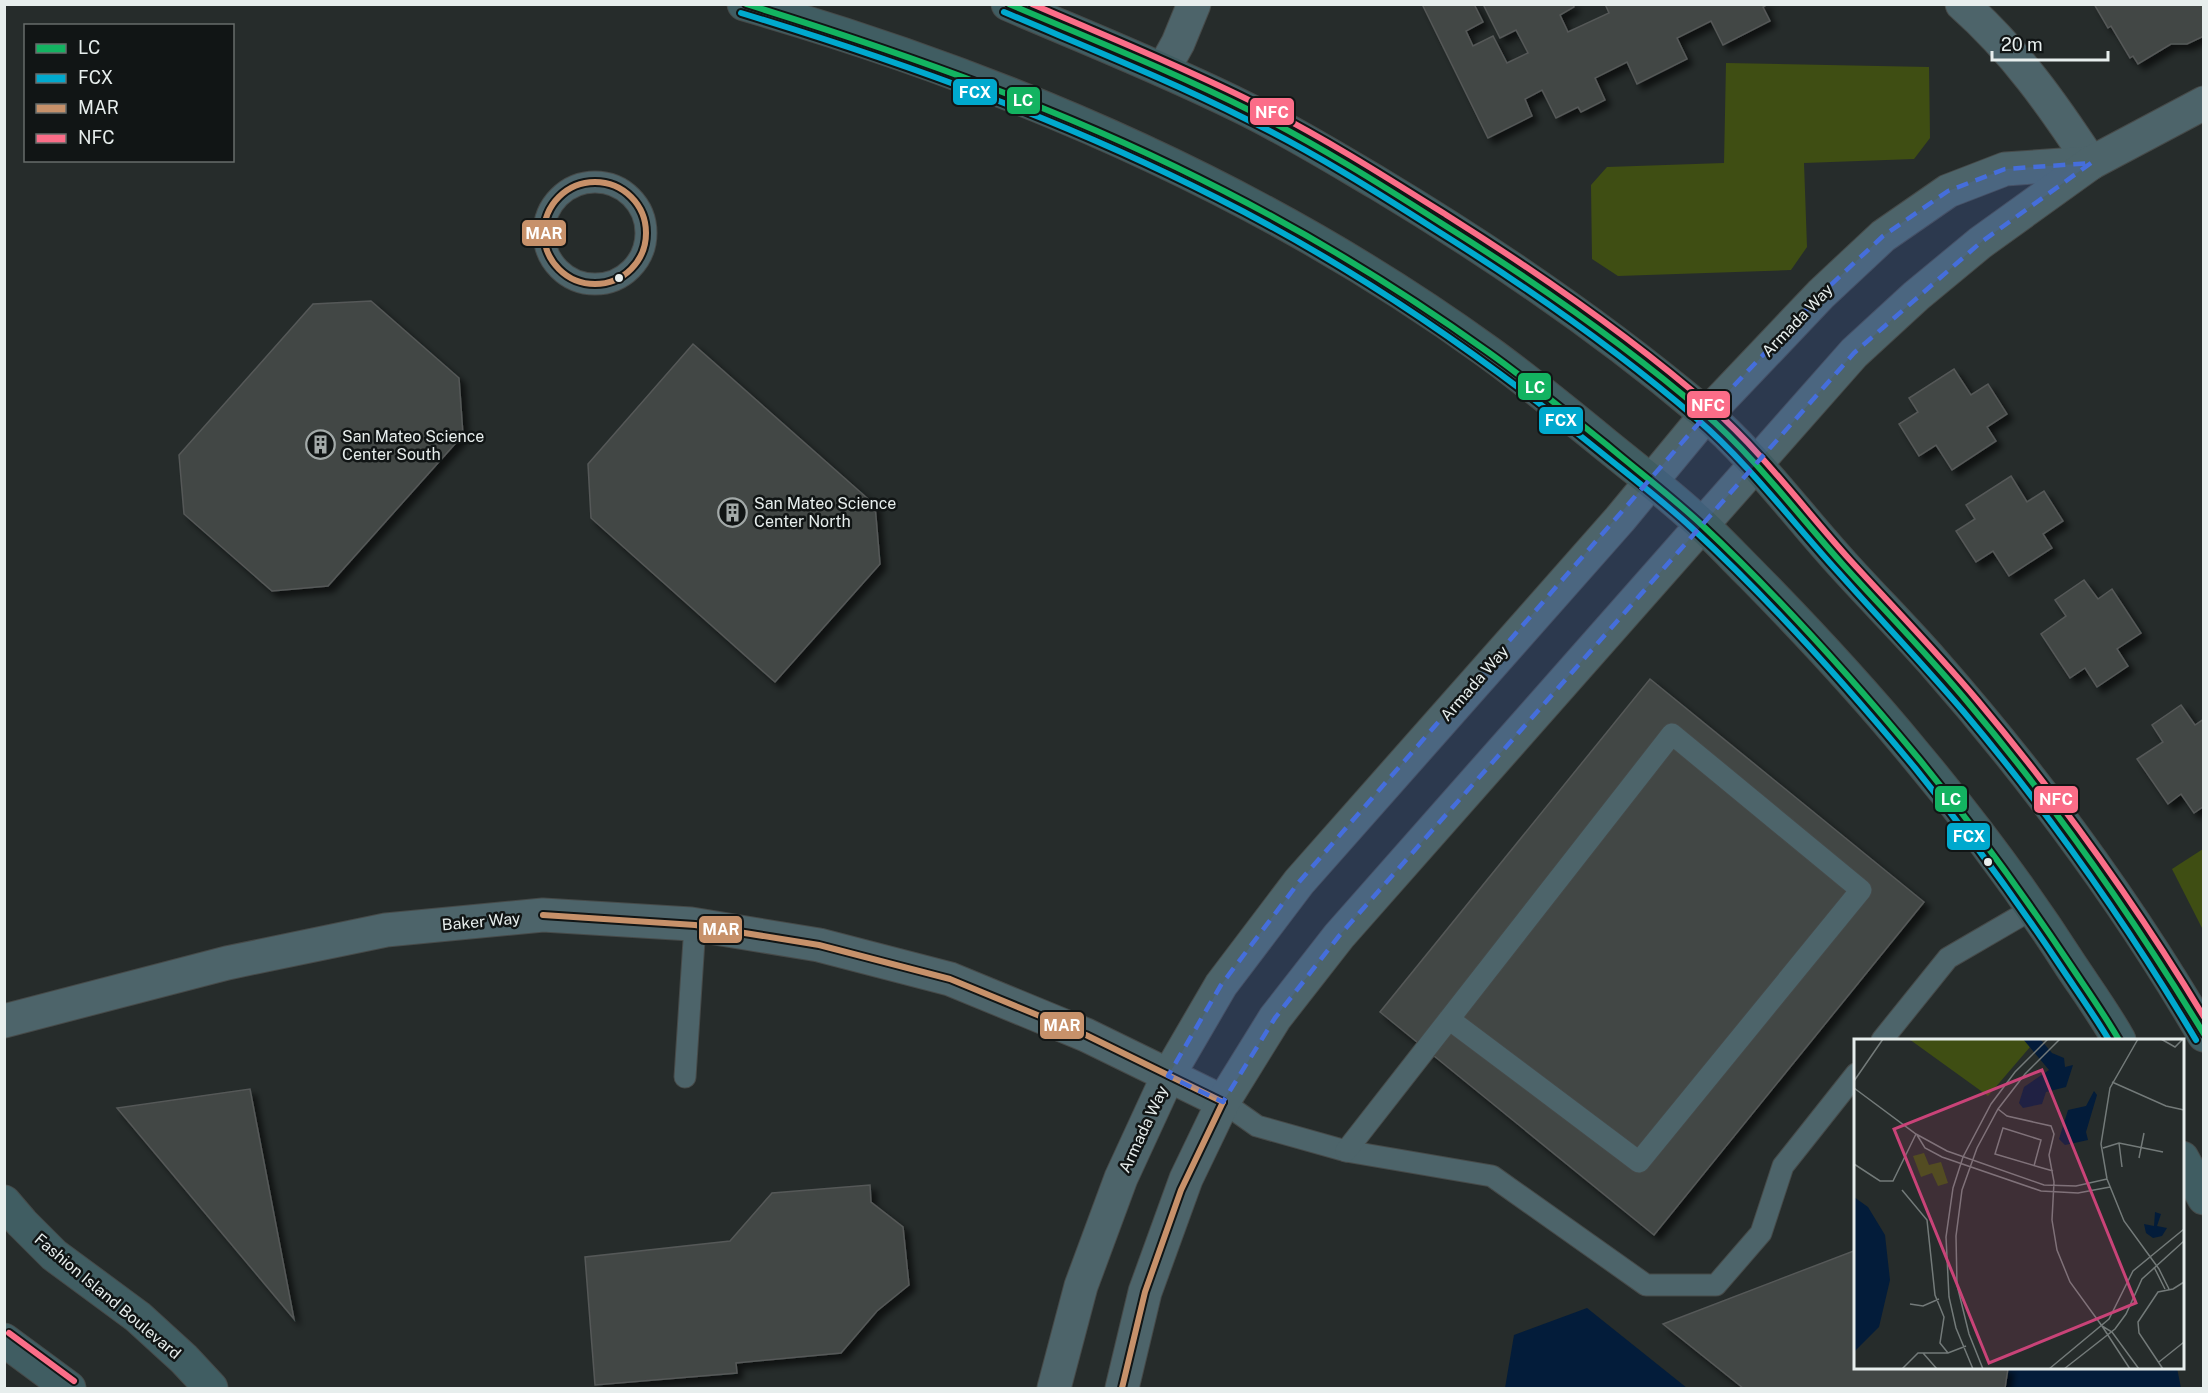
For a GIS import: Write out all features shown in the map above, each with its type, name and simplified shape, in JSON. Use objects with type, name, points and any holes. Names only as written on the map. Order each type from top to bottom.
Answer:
[{"type":"main road","points":[[744,4],[905,54],[982,82],[1139,149],[1231,194],[1327,247],[1488,352],[1652,482],[1703,526],[1869,699],[1950,797],[2034,908],[2118,1039]]},
{"type":"main road","points":[[1008,4],[1241,106],[1345,164],[1447,225],[1627,351],[1706,415],[1756,466],[1842,564],[1933,662],[2016,762],[2096,869],[2177,990],[2204,1035]]},
{"type":"main road","points":[[2184,1162],[2204,1198]]},
{"type":"main road","name":"Fashion Island Boulevard","points":[[4,1202],[54,1255],[138,1317],[184,1359],[211,1389]]},
{"type":"main road","points":[[4,1340],[69,1389]]},
{"type":"street","points":[[1163,70],[1178,43],[1194,4]]},
{"type":"street","points":[[1962,4],[2008,49],[2052,102],[2091,163]]},
{"type":"street","name":"Armada Way","points":[[1122,1389],[1145,1292],[1181,1190],[1223,1102],[1275,1018],[1339,936],[1854,353],[1916,296],[1980,243],[2091,163],[2204,103]]},
{"type":"street","name":"Armada Way","points":[[1054,1389],[1089,1264],[1121,1178],[1168,1076],[1221,985],[1299,882],[1652,482],[1706,415],[1828,287],[1882,236],[1948,190],[2005,169],[2091,163]]},
{"type":"street","name":"Baker Way","points":[[4,1021],[227,963],[386,930],[543,915],[695,925],[819,945],[950,979],[1086,1035],[1223,1102]]},
{"type":"lane","points":[[601,182],[617,186],[631,196],[641,210],[646,226],[645,243],[639,259],[629,272],[615,280],[599,284],[582,282],[567,276],[555,266],[547,251],[544,235],[546,218],[554,202],[567,190],[583,183],[601,182]]},
{"type":"lane","points":[[1346,1151],[1449,1019],[1672,734],[1861,890],[1639,1162],[1449,1019]]},
{"type":"lane","points":[[1884,1039],[1948,958],[2034,908]]},
{"type":"lane","points":[[685,1077],[695,925]]},
{"type":"lane","points":[[1223,1102],[1257,1126],[1346,1151],[1492,1176],[1646,1285],[1716,1285],[1761,1233],[1783,1166],[1854,1077]]},
{"type":"highlighted area","points":[[2091,163],[1980,243],[1854,353],[1339,936],[1275,1018],[1223,1102],[1168,1076],[1221,985],[1299,882],[1706,415],[1821,294],[1883,236],[1948,191],[2005,169]]},
{"type":"green space","points":[[1726,63],[1929,67],[1930,138],[1914,159],[1804,163],[1807,247],[1791,270],[1618,276],[1592,259],[1591,185],[1607,167],[1724,163]]},
{"type":"green space","points":[[2203,849],[2203,930],[2172,869]]},
{"type":"water","points":[[1587,1308],[1687,1388],[1505,1388],[1514,1335]]},
{"type":"water","points":[[2009,1369],[2177,1369],[2181,1388],[2006,1388]]},
{"type":"building","points":[[1422,4],[1474,4],[1483,22],[1466,31],[1473,46],[1493,36],[1507,63],[1528,53],[1516,30],[1500,38],[1483,4],[1573,4],[1574,7],[1560,15],[1568,32],[1609,13],[1605,4],[1768,4],[1763,7],[1770,21],[1723,45],[1711,21],[1677,38],[1687,59],[1637,84],[1627,62],[1595,78],[1605,100],[1581,112],[1578,107],[1556,118],[1542,90],[1525,99],[1532,116],[1488,138]]},
{"type":"building","points":[[2094,4],[2204,4],[2204,36],[2187,44],[2171,44],[2138,64],[2133,56],[2130,58],[2111,26],[2108,28]]},
{"type":"building","name":"San Mateo Science Center South","points":[[371,301],[459,378],[463,435],[328,586],[272,591],[184,514],[179,455],[313,304]]},
{"type":"building","name":"San Mateo Science Center North","points":[[693,344],[875,505],[880,564],[775,682],[591,518],[588,464]]},
{"type":"building","points":[[1954,369],[1971,395],[1988,384],[2007,414],[1987,427],[1996,441],[1952,470],[1936,445],[1919,456],[1899,424],[1918,412],[1909,398]]},
{"type":"building","points":[[2011,476],[2027,502],[2044,491],[2063,521],[2043,534],[2052,548],[2009,576],[1993,551],[1976,562],[1956,531],[1975,519],[1966,505]]},
{"type":"building","points":[[2084,580],[2098,599],[2112,589],[2141,633],[2117,649],[2128,666],[2097,687],[2085,668],[2070,678],[2041,634],[2066,616],[2055,600]]},
{"type":"building","points":[[1650,679],[1924,902],[1654,1235],[1380,1012]]},
{"type":"building","points":[[2181,705],[2195,725],[2204,719],[2204,806],[2194,813],[2181,794],[2168,804],[2137,759],[2163,742],[2152,725]]},
{"type":"building","points":[[250,1089],[294,1319],[117,1108]]},
{"type":"building","points":[[870,1185],[871,1202],[903,1227],[909,1285],[877,1311],[841,1353],[736,1363],[737,1373],[595,1385],[585,1257],[730,1241],[772,1193]]},
{"type":"building","points":[[1854,1251],[1854,1369],[2008,1369],[2005,1388],[1743,1388],[1663,1324]]},
{"type":"transit line","name":"LC","points":[[746,4],[989,87],[1166,162],[1258,209],[1359,267],[1456,330],[1518,374],[1691,515],[1759,580],[1841,668],[1919,759],[1978,835],[2053,939],[2118,1039]]},
{"type":"transit line","name":"LC","points":[[1009,4],[1193,83],[1325,151],[1543,289],[1641,361],[1703,412],[1741,448],[1845,567],[1940,670],[2002,744],[2093,865],[2204,1034]]},
{"type":"transit line","name":"NFC","points":[[1032,4],[1229,90],[1354,158],[1550,283],[1649,355],[1711,407],[1766,462],[2009,738],[2125,894],[2204,1017]]},
{"type":"transit line","name":"FCX","points":[[1004,12],[1218,105],[1344,172],[1537,296],[1603,343],[1697,419],[1753,474],[1948,693],[1995,750],[2057,830],[2115,912],[2196,1040]]},
{"type":"transit line","name":"FCX","points":[[741,13],[863,52],[983,95],[1101,143],[1159,170],[1217,198],[1318,253],[1366,282],[1508,379],[1682,519],[1752,586],[1836,675],[1953,816],[2026,916],[2108,1039]]},
{"type":"transit line","name":"MAR","points":[[595,182],[614,186],[631,197],[642,214],[646,233],[642,252],[631,269],[614,280],[595,284],[576,280],[559,269],[548,252],[544,233],[548,214],[559,197],[576,186],[595,182]]},
{"type":"transit line","name":"MAR","points":[[543,915],[695,925],[819,945],[950,979],[1086,1035],[1223,1102]]},
{"type":"transit line","name":"MAR","points":[[1122,1388],[1145,1292],[1181,1190],[1223,1102]]},
{"type":"transit line","name":"NFC","points":[[9,1333],[74,1381]]},
{"type":"place","name":"San Mateo Science Center South","points":[[321,445]]},
{"type":"place","name":"San Mateo Science Center North","points":[[733,512]]}]
